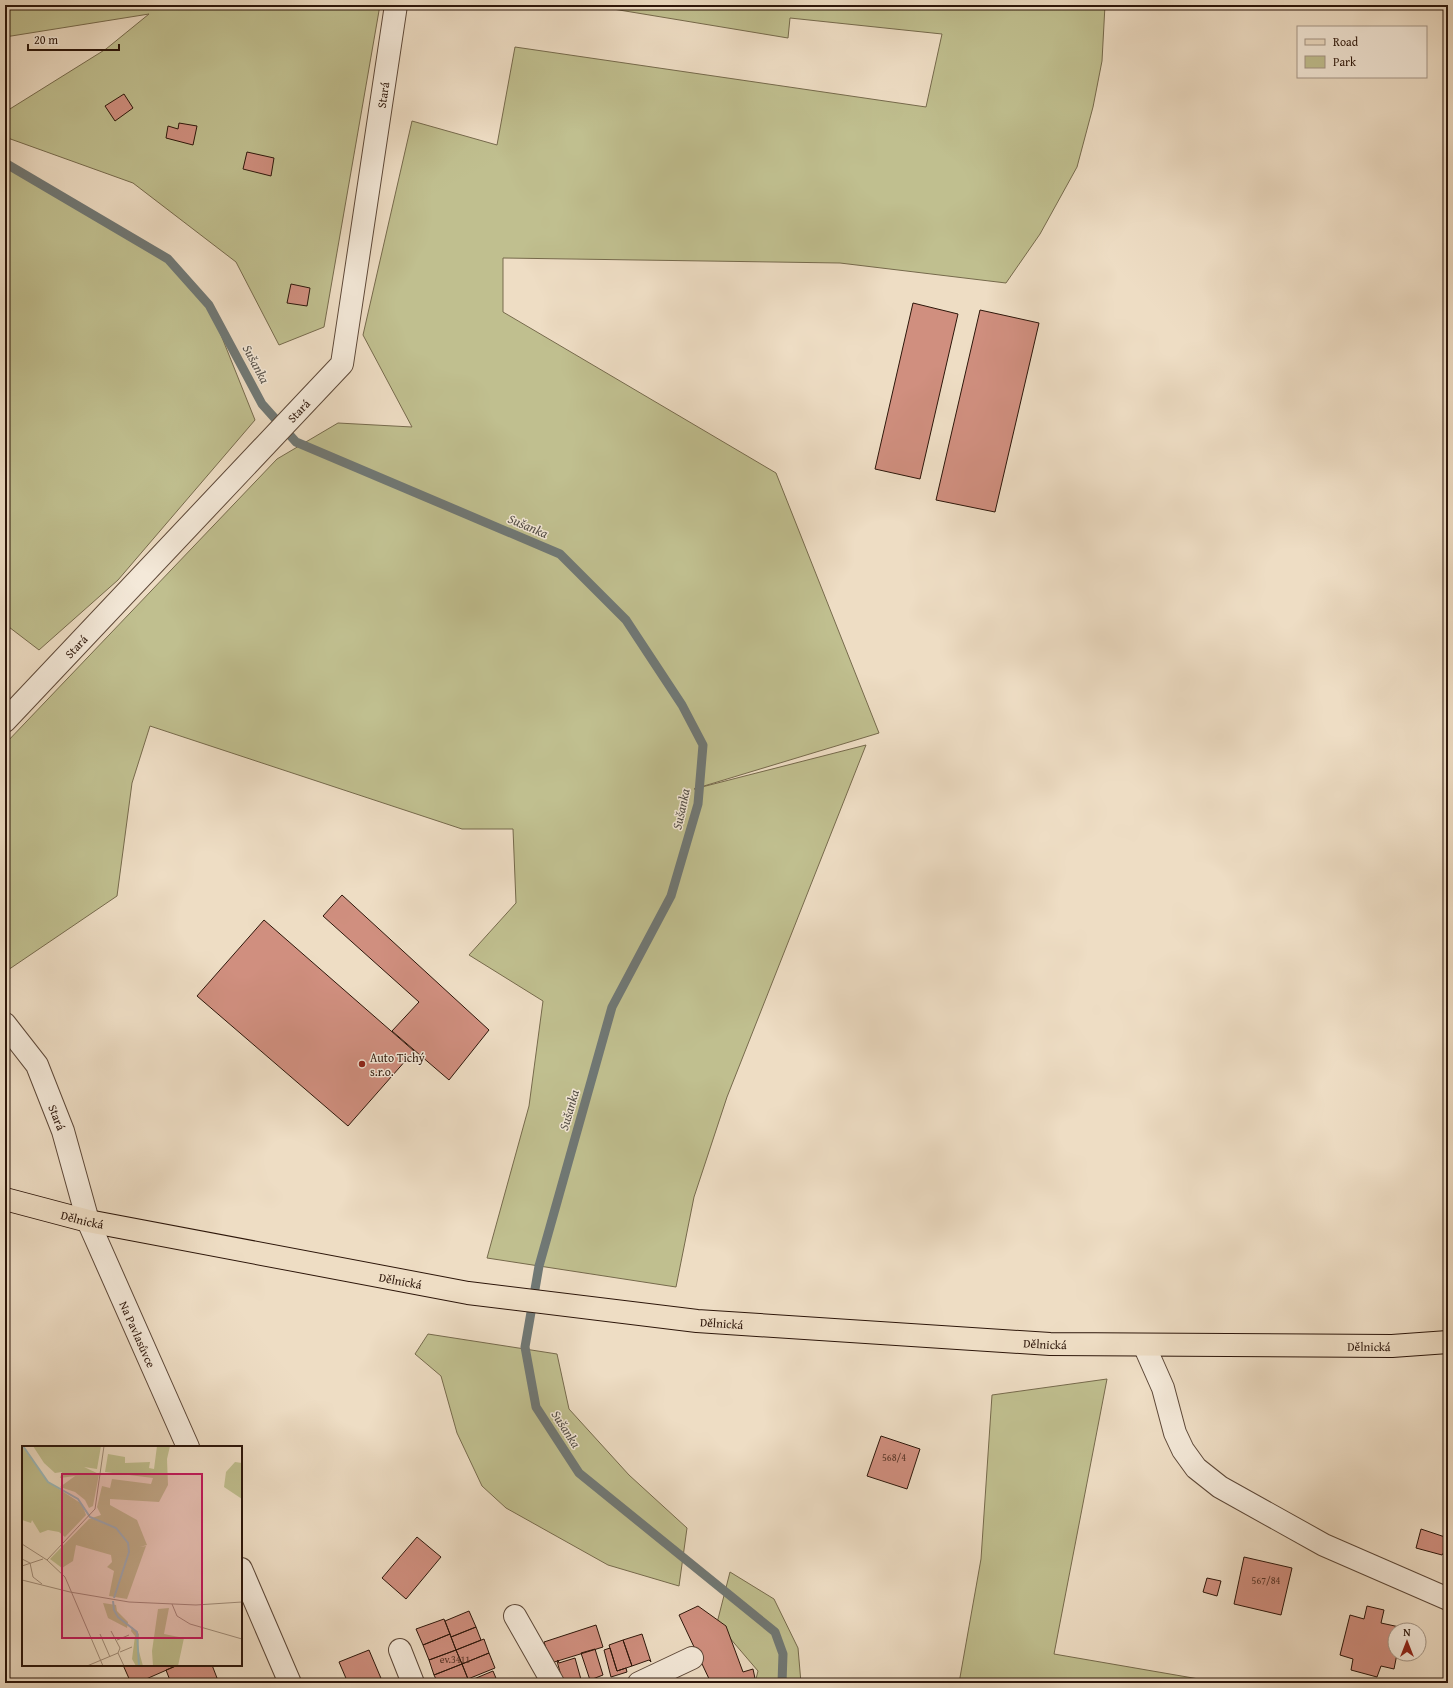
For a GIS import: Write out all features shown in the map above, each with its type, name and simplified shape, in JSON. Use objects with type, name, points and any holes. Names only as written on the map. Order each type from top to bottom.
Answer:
[{"type":"main road","name":"Dělnická","points":[[5,1200],[88,1220],[468,1293],[697,1321],[1050,1344],[1392,1346],[1448,1342]]},
{"type":"street","name":"Stará","points":[[5,721],[257,452],[342,364],[396,5]]},
{"type":"street","name":"Stará","points":[[5,1024],[36,1065],[63,1131],[88,1220]]},
{"type":"street","name":"Na Pavlasůvce","points":[[88,1220],[188,1446]]},
{"type":"street","points":[[1144,1345],[1162,1388],[1175,1433],[1182,1450],[1196,1468],[1220,1488],[1324,1545],[1448,1599]]},
{"type":"street","points":[[242,1571],[290,1683]]},
{"type":"street","points":[[515,1616],[553,1683]]},
{"type":"street","points":[[400,1650],[413,1683]]},
{"type":"street","points":[[639,1683],[692,1658]]},
{"type":"green space","points":[[5,5],[380,5],[324,327],[279,345],[236,262],[133,183],[5,137],[5,112],[106,49],[149,14],[5,37]]},
{"type":"green space","points":[[589,5],[1105,5],[1102,61],[1093,107],[1077,167],[1040,234],[1006,283],[840,263],[503,258],[503,312],[776,473],[879,733],[694,789],[866,745],[727,1097],[694,1197],[676,1287],[487,1258],[529,1106],[543,1001],[469,955],[516,903],[513,829],[462,829],[150,726],[132,783],[117,896],[5,972],[5,744],[277,459],[338,423],[412,427],[363,335],[412,121],[497,145],[515,47],[926,107],[942,34],[790,18],[788,38]]},
{"type":"green space","points":[[5,163],[168,259],[209,305],[255,420],[118,580],[39,650],[5,624]]},
{"type":"green space","points":[[428,1334],[557,1354],[569,1409],[629,1475],[687,1528],[679,1586],[608,1565],[506,1508],[482,1486],[457,1433],[441,1376],[415,1354]]},
{"type":"green space","points":[[1107,1379],[1054,1654],[1222,1683],[959,1683],[981,1559],[992,1395]]},
{"type":"green space","points":[[730,1572],[774,1599],[798,1648],[801,1683],[755,1683],[758,1671],[717,1623]]},
{"type":"building","points":[[124,94],[133,108],[115,121],[105,106]]},
{"type":"building","points":[[179,123],[197,126],[193,145],[166,138],[168,126],[178,129]]},
{"type":"building","points":[[247,152],[274,158],[271,176],[243,169]]},
{"type":"building","points":[[291,284],[310,288],[307,306],[287,303]]},
{"type":"building","points":[[913,303],[958,314],[920,479],[875,469]]},
{"type":"building","points":[[980,310],[1039,323],[995,512],[936,500]]},
{"type":"building","points":[[342,895],[489,1030],[449,1080],[392,1031],[419,1002],[323,916]]},
{"type":"building","points":[[264,920],[414,1051],[348,1126],[197,996]]},
{"type":"building","points":[[881,1436],[920,1449],[907,1489],[867,1476]]},
{"type":"building","points":[[1421,1529],[1448,1538],[1448,1553],[1444,1552],[1442,1555],[1416,1548]]},
{"type":"building","points":[[417,1537],[441,1557],[406,1599],[382,1578]]},
{"type":"building","points":[[1244,1557],[1292,1568],[1281,1615],[1234,1604]]},
{"type":"building","points":[[1207,1578],[1221,1581],[1217,1596],[1203,1592]]},
{"type":"building","points":[[698,1606],[726,1626],[743,1672],[753,1669],[756,1683],[711,1683],[679,1615]]},
{"type":"building","points":[[1367,1606],[1384,1610],[1381,1623],[1387,1624],[1387,1662],[1395,1662],[1394,1669],[1381,1666],[1377,1677],[1351,1670],[1353,1659],[1340,1655],[1350,1615],[1364,1619]]},
{"type":"building","points":[[469,1611],[476,1627],[451,1637],[445,1621]]},
{"type":"building","points":[[444,1619],[450,1634],[423,1645],[416,1629]]},
{"type":"building","points":[[596,1625],[603,1647],[551,1663],[544,1642]]},
{"type":"building","points":[[476,1627],[481,1640],[456,1650],[451,1637]]},
{"type":"building","points":[[450,1634],[456,1650],[429,1660],[423,1645]]},
{"type":"building","points":[[642,1634],[651,1662],[649,1660],[632,1666],[623,1640]]},
{"type":"building","points":[[484,1639],[489,1653],[462,1664],[456,1650]]},
{"type":"building","points":[[623,1640],[632,1666],[617,1671],[609,1645]]},
{"type":"building","points":[[610,1648],[617,1671],[626,1668],[627,1672],[611,1677],[604,1650]]},
{"type":"building","points":[[595,1649],[603,1675],[590,1680],[581,1653]]},
{"type":"building","points":[[369,1650],[383,1683],[348,1683],[339,1662]]},
{"type":"building","points":[[456,1650],[462,1664],[434,1675],[429,1660]]},
{"type":"building","points":[[489,1653],[495,1668],[468,1679],[462,1664]]},
{"type":"building","points":[[575,1658],[582,1683],[563,1683],[557,1661],[558,1660],[559,1663]]},
{"type":"building","points":[[462,1664],[468,1679],[458,1683],[438,1683],[434,1675]]},
{"type":"building","points":[[123,1666],[176,1666],[137,1683],[131,1683]]},
{"type":"building","points":[[176,1666],[212,1666],[217,1678],[206,1683],[171,1683],[166,1670]]},
{"type":"building","points":[[493,1671],[498,1683],[470,1683],[469,1681]]},
{"type":"waterway","name":"Sušanka","points":[[5,163],[168,259],[209,305],[262,404],[296,442],[560,554],[626,620],[682,705],[703,745],[698,804],[671,896],[612,1007],[539,1266],[525,1347],[536,1407],[579,1473],[775,1632],[783,1654],[782,1683]]},
{"type":"place","name":"Auto Tichý s.r.o.","points":[[362,1064]]}]
